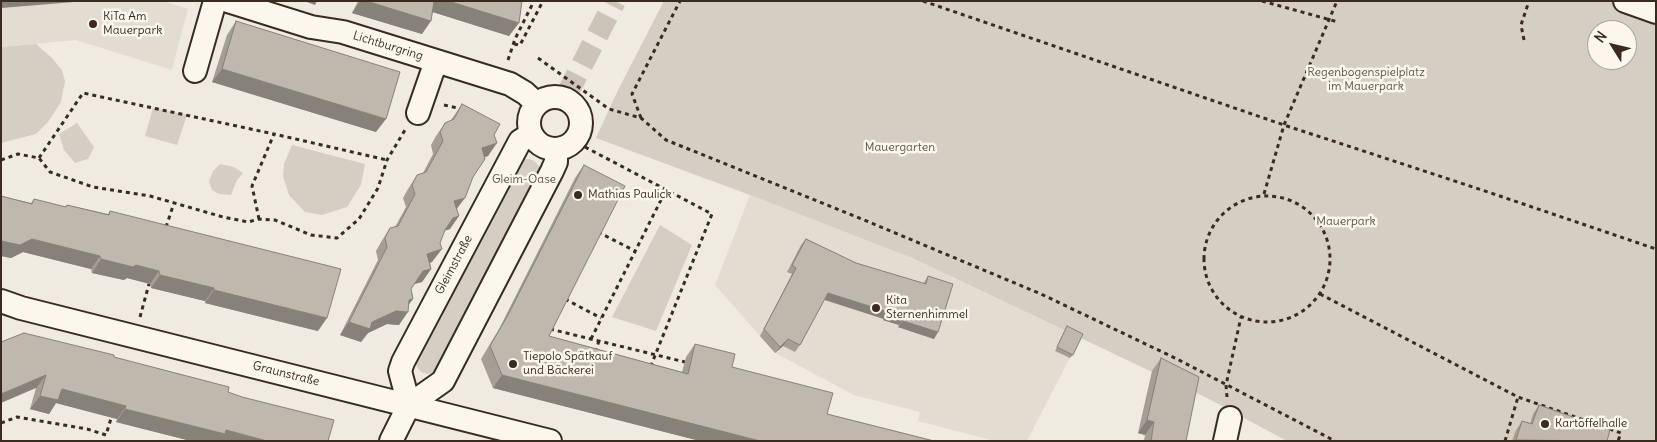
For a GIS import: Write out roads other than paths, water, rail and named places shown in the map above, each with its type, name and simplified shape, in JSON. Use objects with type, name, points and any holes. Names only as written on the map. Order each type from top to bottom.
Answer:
[{"type":"street","points":[[1625,1],[1656,12]]},
{"type":"street","points":[[195,70],[227,2]]},
{"type":"street","name":"Lichtburgring","points":[[227,2],[311,28],[343,32],[510,84],[537,104]]},
{"type":"street","points":[[418,113],[436,61]]},
{"type":"street","points":[[566,96],[578,110],[580,119],[578,135],[572,142],[565,147],[556,149],[542,145],[531,134],[529,118],[537,104],[550,98],[566,96]]},
{"type":"street","name":"Gleimstraße","points":[[410,405],[400,371],[403,362],[520,141],[531,134]]},
{"type":"street","points":[[391,441],[410,405],[443,380],[552,171],[556,162],[556,149]]},
{"type":"street","name":"Graunstraße","points":[[8,308],[135,337],[550,441]]},
{"type":"street","points":[[1225,441],[1230,418]]},
{"type":"tunnel","points":[[567,94],[615,1]]},
{"type":"place","name":"KiTa Am Mauerpark","points":[[93,24]]},
{"type":"place","name":"Mathias Paulick","points":[[578,195]]},
{"type":"place","name":"Kita Sternenhimmel","points":[[876,308]]},
{"type":"place","name":"Tiepolo Spätkauf und Bäckerei","points":[[513,364]]},
{"type":"place","name":"Kartoffelhalle","points":[[1545,424]]},
{"type":"park label","name":"Regenbogenspielplatz im Mauerpark","points":[[1366,80]]},
{"type":"park label","name":"Mauergarten","points":[[900,148]]},
{"type":"park label","name":"Gleim-Oase","points":[[524,180]]},
{"type":"park label","name":"Mauerpark","points":[[1346,222]]}]
